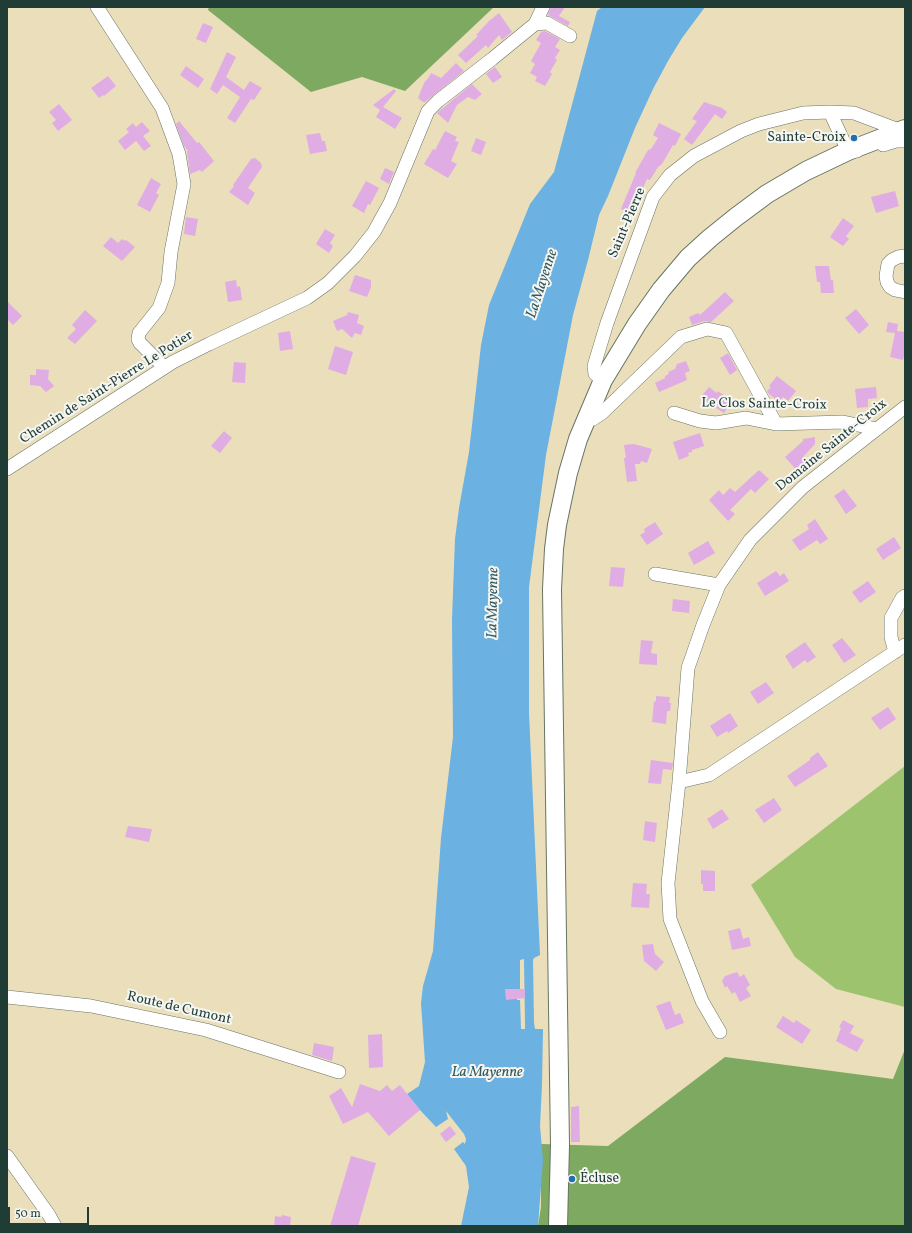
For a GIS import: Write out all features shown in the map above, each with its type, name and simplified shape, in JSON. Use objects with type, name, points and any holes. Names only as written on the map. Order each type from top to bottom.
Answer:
[{"type":"main road","points":[[558,1226],[559,1045],[552,589],[554,549],[562,495],[568,473],[585,420],[603,380],[637,324],[661,290],[688,258],[710,238],[767,194],[806,171],[848,151],[903,133]]},
{"type":"street","points":[[97,7],[162,108],[179,154],[184,184],[168,283],[159,308],[139,333],[138,339],[140,343],[164,367]]},
{"type":"street","name":"Chemin de Saint-Pierre Le Potier","points":[[7,469],[164,367],[307,298],[328,283],[355,256],[374,232],[390,202],[428,111],[438,101],[535,24],[543,7]]},
{"type":"street","points":[[535,24],[547,23],[570,36]]},
{"type":"street","points":[[830,112],[848,151]]},
{"type":"street","name":"Saint-Pierre","points":[[603,380],[595,374],[594,366],[607,323],[653,197],[670,175],[694,156],[741,131],[759,124],[803,113],[854,113],[903,133]]},
{"type":"street","points":[[905,256],[898,257],[888,264],[886,276],[887,282],[890,286],[895,290],[905,292]]},
{"type":"street","points":[[585,420],[593,419],[602,413],[681,337],[707,330],[726,333],[776,424]]},
{"type":"street","name":"Domaine Sainte-Croix","points":[[720,1032],[702,1001],[670,919],[668,883],[679,782],[688,668],[719,586],[750,540],[803,487],[905,407]]},
{"type":"street","name":"Le Clos Sainte-Croix","points":[[674,413],[700,421],[716,423],[746,418],[776,424],[842,422],[876,429]]},
{"type":"street","points":[[655,574],[719,586]]},
{"type":"street","points":[[679,782],[709,775],[900,649],[891,637],[891,618],[902,598],[905,596]]},
{"type":"street","name":"Route de Cumont","points":[[7,997],[91,1006],[206,1030],[339,1072]]},
{"type":"street","points":[[7,1156],[56,1226]]},
{"type":"green space","points":[[209,7],[494,7],[405,91],[362,77],[311,92],[208,10]]},
{"type":"green space","points":[[905,766],[905,1007],[836,989],[795,957],[751,885]]},
{"type":"green space","points":[[905,1049],[905,1226],[538,1226],[541,1207],[541,1144],[608,1146],[725,1057],[893,1079]]},
{"type":"water","name":"La Mayenne","points":[[602,7],[705,7],[682,38],[653,89],[599,215],[573,315],[546,455],[529,587],[529,713],[540,955],[533,960],[534,1023],[535,1029],[543,1029],[540,1126],[543,1160],[538,1226],[461,1226],[469,1187],[466,1166],[454,1149],[463,1142],[465,1144],[466,1139],[464,1134],[446,1111],[448,1119],[436,1127],[407,1094],[419,1086],[425,1062],[421,1003],[423,986],[433,951],[441,838],[453,737],[452,620],[455,539],[469,452],[481,345],[489,305],[530,204],[554,172],[597,11]],"holes":[[[524,959],[525,1029],[521,1029],[520,1000],[517,1000],[517,989],[520,989],[520,960]]]},
{"type":"building","points":[[551,7],[565,7],[559,16],[570,22],[568,26],[548,15]]},
{"type":"building","points":[[499,13],[512,32],[502,40],[499,35],[488,48],[486,45],[466,63],[458,55],[478,36],[476,35],[489,21]]},
{"type":"building","points":[[203,23],[213,27],[206,43],[196,39]]},
{"type":"building","points":[[545,31],[560,39],[555,47],[560,50],[555,58],[557,60],[550,72],[552,74],[545,86],[535,81],[537,77],[530,73],[535,64],[531,61],[541,43],[536,40],[541,32]]},
{"type":"building","points":[[227,52],[236,57],[226,77],[244,90],[250,81],[262,88],[254,100],[251,99],[235,123],[227,118],[240,97],[223,85],[217,94],[210,89]]},
{"type":"building","points":[[456,63],[464,71],[425,102],[418,98],[424,83],[431,73],[441,78]]},
{"type":"building","points":[[186,66],[204,79],[198,88],[180,75]]},
{"type":"building","points":[[495,67],[502,77],[493,83],[486,74]]},
{"type":"building","points":[[108,76],[116,86],[104,96],[103,95],[99,98],[91,88]]},
{"type":"building","points":[[472,84],[482,94],[475,100],[468,97],[457,105],[448,123],[437,113]]},
{"type":"building","points":[[394,89],[396,91],[383,107],[402,118],[395,129],[376,117],[380,110],[373,105]]},
{"type":"building","points":[[704,102],[722,108],[727,112],[722,119],[715,114],[692,145],[684,139],[697,121],[692,119]]},
{"type":"building","points":[[59,104],[72,120],[58,131],[52,123],[56,120],[49,112]]},
{"type":"building","points":[[179,121],[197,143],[199,142],[214,161],[202,172],[200,170],[190,174],[188,151],[184,146],[176,124]]},
{"type":"building","points":[[142,122],[150,131],[143,136],[151,146],[144,151],[136,141],[125,150],[118,141],[129,132],[126,129],[133,123],[136,127]]},
{"type":"building","points":[[659,123],[681,134],[675,146],[673,145],[662,164],[658,167],[650,180],[647,179],[637,202],[636,201],[630,213],[621,209],[635,173],[648,150],[651,149],[658,138],[653,135]]},
{"type":"building","points":[[445,131],[457,137],[455,141],[459,142],[451,161],[457,164],[448,178],[424,164],[433,149],[435,150]]},
{"type":"building","points":[[320,133],[322,141],[325,141],[327,151],[310,154],[306,135]]},
{"type":"building","points":[[476,138],[486,142],[481,155],[471,151]]},
{"type":"building","points":[[255,158],[261,163],[262,167],[248,188],[255,193],[248,205],[229,192],[251,159]]},
{"type":"building","points":[[385,168],[394,172],[389,184],[380,179]]},
{"type":"building","points":[[151,178],[161,184],[156,193],[159,195],[150,212],[137,205]]},
{"type":"building","points":[[366,181],[379,188],[370,205],[368,204],[364,213],[352,206]]},
{"type":"building","points":[[895,191],[899,206],[876,213],[871,197]]},
{"type":"building","points":[[186,217],[198,219],[195,236],[184,234]]},
{"type":"building","points":[[843,218],[854,226],[846,236],[849,239],[843,246],[830,237]]},
{"type":"building","points":[[325,229],[335,235],[330,243],[333,246],[329,253],[316,244]]},
{"type":"building","points":[[111,237],[118,243],[122,239],[125,241],[126,240],[135,247],[122,261],[103,246]]},
{"type":"building","points":[[815,266],[829,266],[831,280],[833,280],[834,293],[821,293],[820,282],[817,282]]},
{"type":"building","points":[[355,275],[371,280],[371,287],[367,297],[349,291]]},
{"type":"building","points":[[236,280],[237,287],[240,286],[242,300],[228,302],[225,282]]},
{"type":"building","points":[[725,292],[734,301],[711,322],[705,321],[692,325],[689,317],[698,313],[700,315]]},
{"type":"building","points":[[7,301],[22,316],[13,325],[7,319]]},
{"type":"building","points":[[856,309],[869,325],[859,334],[845,318]]},
{"type":"building","points":[[85,310],[97,321],[75,344],[67,338],[76,329],[72,325]]},
{"type":"building","points":[[348,312],[359,315],[357,323],[364,326],[361,335],[355,333],[352,338],[342,329],[337,331],[333,321],[347,315]]},
{"type":"building","points":[[888,322],[898,324],[897,331],[905,332],[905,353],[903,360],[890,357],[895,333],[886,332]]},
{"type":"building","points":[[290,331],[293,349],[280,351],[278,333]]},
{"type":"building","points":[[335,346],[353,352],[346,375],[328,369]]},
{"type":"building","points":[[728,353],[737,370],[730,375],[720,358]]},
{"type":"building","points":[[686,361],[690,371],[685,373],[687,380],[659,392],[655,383],[665,378],[665,376],[669,374],[668,372],[675,369],[677,364]]},
{"type":"building","points":[[234,362],[246,363],[245,383],[232,382]]},
{"type":"building","points":[[36,369],[49,370],[48,379],[54,386],[46,392],[40,386],[30,385],[30,375],[36,375]]},
{"type":"building","points":[[777,376],[796,391],[788,401],[783,397],[779,402],[767,391]]},
{"type":"building","points":[[709,387],[717,393],[718,391],[732,401],[724,413],[700,398]]},
{"type":"building","points":[[876,387],[877,398],[868,399],[868,407],[857,408],[855,389]]},
{"type":"building","points":[[224,431],[232,438],[220,453],[211,446]]},
{"type":"building","points":[[700,433],[704,446],[692,450],[692,452],[688,453],[689,456],[679,460],[673,442]]},
{"type":"building","points":[[815,437],[815,444],[803,457],[807,463],[797,471],[785,457],[803,441],[803,439]]},
{"type":"building","points":[[634,444],[652,449],[647,463],[641,461],[640,464],[635,464],[637,481],[627,482],[624,445]]},
{"type":"building","points":[[759,470],[769,479],[755,493],[751,489],[730,510],[735,514],[728,521],[709,500],[719,490],[723,495],[730,488],[735,492]]},
{"type":"building","points":[[844,489],[857,506],[846,514],[834,496]]},
{"type":"building","points":[[815,519],[828,539],[820,544],[817,540],[800,551],[792,540],[809,529],[807,525]]},
{"type":"building","points":[[655,522],[663,534],[647,545],[640,535],[645,532],[644,529]]},
{"type":"building","points":[[894,537],[901,548],[883,560],[876,549]]},
{"type":"building","points":[[708,541],[715,553],[694,565],[688,553]]},
{"type":"building","points":[[611,567],[625,568],[623,587],[609,586]]},
{"type":"building","points":[[776,571],[780,576],[784,573],[789,581],[765,596],[757,583]]},
{"type":"building","points":[[868,581],[876,592],[860,603],[852,592]]},
{"type":"building","points":[[673,599],[690,601],[689,613],[672,611]]},
{"type":"building","points":[[842,638],[856,655],[844,663],[832,645]]},
{"type":"building","points":[[641,640],[653,641],[651,653],[657,654],[657,665],[639,664]]},
{"type":"building","points":[[805,642],[816,657],[807,663],[805,660],[793,669],[785,656]]},
{"type":"building","points":[[766,682],[774,693],[758,704],[750,692]]},
{"type":"building","points":[[656,696],[670,697],[670,711],[667,711],[666,724],[652,722],[654,701],[656,702]]},
{"type":"building","points":[[888,707],[896,719],[880,730],[871,718]]},
{"type":"building","points":[[730,713],[738,726],[728,733],[727,731],[717,737],[710,726]]},
{"type":"building","points":[[818,752],[828,766],[795,787],[787,776],[810,760],[810,758]]},
{"type":"building","points":[[651,760],[673,763],[672,770],[663,769],[661,784],[648,783]]},
{"type":"building","points":[[774,798],[782,810],[764,823],[755,810]]},
{"type":"building","points":[[722,809],[729,819],[713,829],[707,819]]},
{"type":"building","points":[[645,821],[657,823],[655,842],[643,840]]},
{"type":"building","points":[[128,826],[152,829],[149,842],[125,837]]},
{"type":"building","points":[[701,870],[715,871],[715,891],[703,891],[703,884],[701,884]]},
{"type":"building","points":[[633,883],[647,884],[646,894],[650,894],[649,908],[631,907]]},
{"type":"building","points":[[740,928],[743,939],[749,937],[751,946],[732,950],[728,931]]},
{"type":"building","points":[[653,944],[655,954],[664,962],[656,971],[644,961],[642,945]]},
{"type":"building","points":[[737,972],[740,977],[744,974],[750,985],[746,988],[751,996],[740,1002],[735,992],[732,994],[727,986],[725,988],[722,981],[725,976]]},
{"type":"building","points":[[505,989],[525,989],[525,998],[506,1000]]},
{"type":"building","points":[[670,1001],[675,1015],[680,1013],[684,1023],[666,1030],[656,1006]]},
{"type":"building","points":[[783,1016],[794,1023],[796,1020],[811,1030],[802,1044],[776,1027]]},
{"type":"building","points":[[843,1020],[854,1026],[850,1033],[864,1040],[857,1052],[836,1041],[841,1028],[839,1027]]},
{"type":"building","points":[[382,1034],[383,1067],[369,1068],[368,1035]]},
{"type":"building","points":[[314,1043],[334,1047],[332,1061],[312,1055]]},
{"type":"building","points":[[360,1084],[380,1091],[387,1085],[392,1091],[400,1085],[420,1110],[389,1136],[368,1112],[343,1124],[329,1096],[341,1088],[352,1107]]},
{"type":"building","points":[[579,1106],[580,1142],[571,1142],[571,1107]]},
{"type":"building","points":[[450,1126],[456,1134],[446,1142],[440,1134]]},
{"type":"building","points":[[351,1156],[376,1163],[358,1226],[330,1226]]},
{"type":"building","points":[[282,1215],[291,1217],[290,1226],[274,1226],[275,1216],[281,1217]]},
{"type":"place","name":"Sainte-Croix","points":[[854,138]]},
{"type":"place","name":"Écluse","points":[[572,1179]]}]
